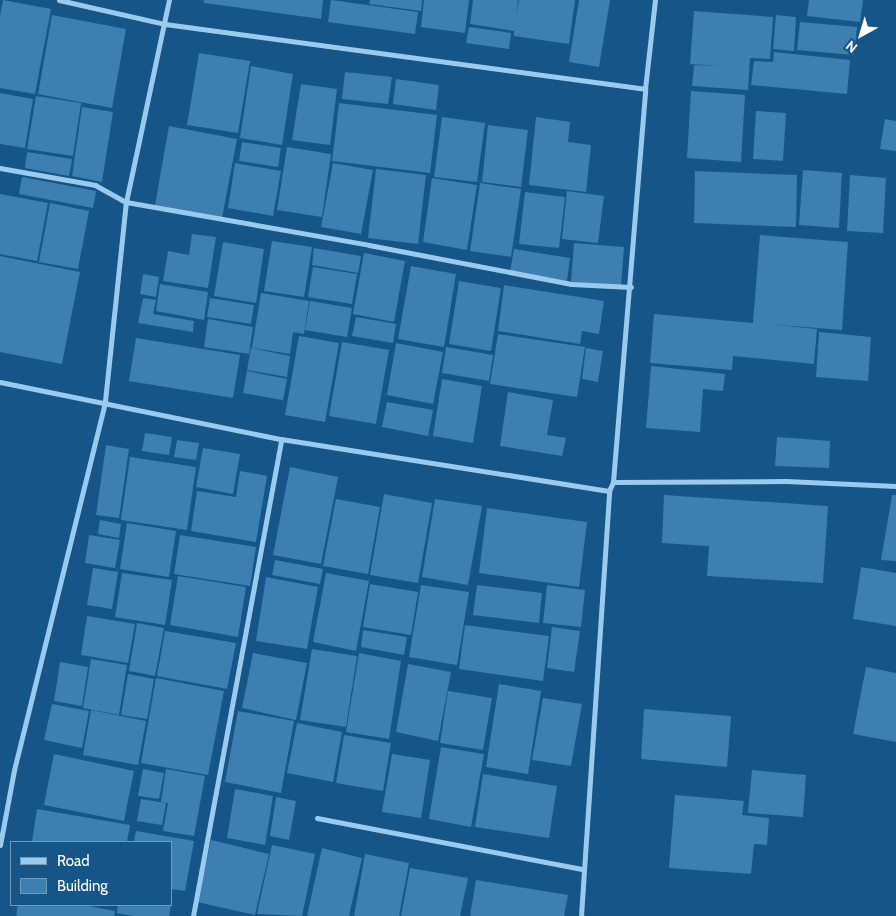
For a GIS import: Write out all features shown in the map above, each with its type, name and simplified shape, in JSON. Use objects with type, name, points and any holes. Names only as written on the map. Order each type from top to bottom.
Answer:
[{"type":"street","points":[[59,0],[165,24],[645,89]]},
{"type":"street","points":[[0,845],[14,770],[105,401],[126,202],[169,0]]},
{"type":"street","points":[[581,916],[609,491],[614,482],[631,287],[645,89],[655,0]]},
{"type":"street","points":[[0,168],[95,186],[126,202],[369,244],[571,284],[631,287]]},
{"type":"street","points":[[0,382],[105,401],[281,438],[609,491]]},
{"type":"street","points":[[193,916],[281,438]]},
{"type":"street","points":[[614,482],[786,481],[896,486]]},
{"type":"street","points":[[317,818],[583,869]]},
{"type":"building","points":[[3,0],[51,9],[35,94],[0,88],[0,17]]},
{"type":"building","points":[[204,0],[323,0],[321,19],[204,3]]},
{"type":"building","points":[[331,0],[418,12],[415,34],[328,22]]},
{"type":"building","points":[[370,0],[422,0],[421,11],[369,4]]},
{"type":"building","points":[[424,0],[469,0],[465,33],[421,27]]},
{"type":"building","points":[[473,0],[518,0],[516,16],[519,0],[575,0],[569,44],[514,36],[514,31],[470,24]]},
{"type":"building","points":[[579,0],[610,0],[599,67],[569,62]]},
{"type":"building","points":[[809,0],[863,0],[860,22],[807,16]]},
{"type":"building","points":[[694,11],[773,17],[770,59],[750,58],[748,90],[692,86],[694,65],[722,66],[690,64]]},
{"type":"building","points":[[52,15],[126,29],[112,108],[38,94]]},
{"type":"building","points":[[776,15],[796,17],[794,51],[773,49]]},
{"type":"building","points":[[800,22],[857,27],[854,55],[797,50]]},
{"type":"building","points":[[469,27],[511,33],[509,49],[466,43]]},
{"type":"building","points":[[774,52],[850,60],[847,94],[751,85],[754,61],[773,62]]},
{"type":"building","points":[[199,53],[250,61],[238,133],[187,125]]},
{"type":"building","points":[[251,66],[293,74],[282,145],[240,138]]},
{"type":"building","points":[[345,72],[392,77],[388,104],[342,99]]},
{"type":"building","points":[[396,79],[439,85],[436,110],[393,104]]},
{"type":"building","points":[[301,84],[337,89],[330,145],[292,140]]},
{"type":"building","points":[[691,91],[745,95],[741,162],[687,158]]},
{"type":"building","points":[[0,93],[33,99],[25,148],[0,144]]},
{"type":"building","points":[[36,96],[81,103],[73,156],[27,149]]},
{"type":"building","points":[[339,103],[437,115],[430,173],[332,161]]},
{"type":"building","points":[[82,107],[113,112],[102,182],[72,176]]},
{"type":"building","points":[[756,111],[786,113],[783,161],[753,159]]},
{"type":"building","points":[[442,117],[485,123],[477,182],[434,177]]},
{"type":"building","points":[[536,117],[570,122],[568,142],[591,145],[586,192],[529,185]]},
{"type":"building","points":[[885,119],[896,121],[896,151],[880,149]]},
{"type":"building","points":[[488,125],[528,130],[521,187],[482,182]]},
{"type":"building","points":[[169,126],[237,139],[222,218],[155,205]]},
{"type":"building","points":[[242,142],[281,148],[278,167],[239,161]]},
{"type":"building","points":[[287,147],[331,154],[322,217],[277,210]]},
{"type":"building","points":[[27,152],[72,159],[69,176],[25,168]]},
{"type":"building","points":[[235,163],[281,171],[273,216],[228,208]]},
{"type":"building","points":[[333,163],[373,170],[361,234],[321,227]]},
{"type":"building","points":[[376,169],[426,175],[418,244],[368,238]]},
{"type":"building","points":[[803,170],[842,173],[839,228],[799,225]]},
{"type":"building","points":[[695,171],[797,175],[796,227],[694,223]]},
{"type":"building","points":[[850,175],[886,178],[883,233],[847,231]]},
{"type":"building","points":[[22,177],[96,191],[93,208],[19,194]]},
{"type":"building","points":[[432,178],[477,185],[467,250],[423,242]]},
{"type":"building","points":[[480,183],[521,189],[511,257],[470,251]]},
{"type":"building","points":[[567,191],[604,196],[598,243],[562,239]]},
{"type":"building","points":[[525,192],[565,197],[559,248],[519,244]]},
{"type":"building","points":[[0,194],[48,203],[37,261],[0,254]]},
{"type":"building","points":[[50,203],[89,211],[78,269],[39,262]]},
{"type":"building","points":[[192,234],[216,237],[208,288],[163,281],[168,251],[189,255]]},
{"type":"building","points":[[760,235],[848,242],[842,330],[766,324],[817,329],[814,364],[733,356],[732,370],[650,363],[654,314],[753,323]]},
{"type":"building","points":[[272,241],[312,247],[304,297],[264,291]]},
{"type":"building","points":[[223,242],[264,249],[256,303],[214,296]]},
{"type":"building","points":[[574,243],[624,247],[621,286],[571,282]]},
{"type":"building","points":[[314,248],[361,256],[358,273],[312,265]]},
{"type":"building","points":[[514,249],[570,258],[567,281],[510,272]]},
{"type":"building","points":[[364,253],[405,261],[394,322],[353,314]]},
{"type":"building","points":[[0,256],[80,272],[62,364],[0,352]]},
{"type":"building","points":[[411,266],[456,274],[444,347],[398,339]]},
{"type":"building","points":[[313,267],[357,274],[352,304],[308,297]]},
{"type":"building","points":[[143,274],[159,277],[156,297],[140,294]]},
{"type":"building","points":[[459,281],[501,288],[491,351],[449,344]]},
{"type":"building","points":[[160,284],[208,292],[204,320],[156,311]]},
{"type":"building","points":[[504,285],[604,301],[599,334],[582,331],[580,344],[498,331]]},
{"type":"building","points":[[261,293],[309,301],[304,334],[293,332],[290,354],[252,348]]},
{"type":"building","points":[[143,298],[156,300],[153,314],[194,321],[193,332],[138,323]]},
{"type":"building","points":[[210,298],[254,305],[251,324],[207,317]]},
{"type":"building","points":[[310,301],[352,308],[347,337],[305,330]]},
{"type":"building","points":[[356,317],[396,324],[393,343],[352,336]]},
{"type":"building","points":[[208,319],[253,327],[249,354],[204,347]]},
{"type":"building","points":[[819,332],[871,337],[868,381],[816,377]]},
{"type":"building","points":[[498,334],[585,347],[577,397],[490,384]]},
{"type":"building","points":[[299,336],[339,343],[325,422],[285,415]]},
{"type":"building","points":[[136,338],[240,355],[233,398],[129,381]]},
{"type":"building","points":[[342,342],[389,350],[376,424],[329,416]]},
{"type":"building","points":[[396,343],[443,352],[433,404],[387,395]]},
{"type":"building","points":[[446,347],[493,355],[489,381],[442,373]]},
{"type":"building","points":[[251,348],[290,356],[287,377],[247,370]]},
{"type":"building","points":[[586,348],[603,351],[598,382],[582,379]]},
{"type":"building","points":[[651,366],[725,374],[723,391],[703,389],[700,432],[646,428]]},
{"type":"building","points":[[247,371],[287,379],[283,400],[243,393]]},
{"type":"building","points":[[442,379],[482,386],[473,443],[433,436]]},
{"type":"building","points":[[508,392],[553,400],[547,435],[566,438],[562,456],[500,446]]},
{"type":"building","points":[[387,402],[433,410],[428,436],[382,427]]},
{"type":"building","points":[[145,433],[172,437],[169,455],[142,451]]},
{"type":"building","points":[[777,437],[830,441],[829,468],[775,466]]},
{"type":"building","points":[[177,440],[199,443],[196,460],[174,457]]},
{"type":"building","points":[[106,445],[129,449],[119,518],[96,515]]},
{"type":"building","points":[[203,448],[240,454],[233,494],[196,487]]},
{"type":"building","points":[[130,457],[196,467],[187,530],[121,520]]},
{"type":"building","points":[[290,467],[338,477],[321,564],[273,555]]},
{"type":"building","points":[[240,471],[267,476],[256,542],[191,531],[197,491],[236,497]]},
{"type":"building","points":[[384,494],[432,503],[418,583],[370,575]]},
{"type":"building","points":[[664,495],[828,506],[823,583],[707,576],[709,546],[662,543]]},
{"type":"building","points":[[892,495],[896,495],[896,561],[881,560]]},
{"type":"building","points":[[336,499],[380,507],[368,574],[323,566]]},
{"type":"building","points":[[435,499],[482,506],[468,585],[422,577]]},
{"type":"building","points":[[487,508],[587,522],[579,587],[479,573]]},
{"type":"building","points":[[100,520],[121,524],[119,538],[98,534]]},
{"type":"building","points":[[127,523],[176,531],[169,577],[120,569]]},
{"type":"building","points":[[89,535],[120,540],[115,568],[85,563]]},
{"type":"building","points":[[180,535],[256,547],[250,586],[174,574]]},
{"type":"building","points":[[275,560],[323,569],[320,584],[272,575]]},
{"type":"building","points":[[861,567],[896,573],[896,626],[853,619]]},
{"type":"building","points":[[93,568],[118,572],[112,609],[87,605]]},
{"type":"building","points":[[122,573],[172,580],[165,625],[115,617]]},
{"type":"building","points":[[326,573],[369,581],[356,651],[313,642]]},
{"type":"building","points":[[178,576],[246,587],[238,637],[170,625]]},
{"type":"building","points":[[266,577],[318,587],[307,649],[256,641]]},
{"type":"building","points":[[370,584],[418,592],[411,635],[363,627]]},
{"type":"building","points":[[421,585],[469,592],[457,665],[409,657]]},
{"type":"building","points":[[477,585],[542,593],[539,623],[473,615]]},
{"type":"building","points":[[547,585],[585,590],[581,627],[543,623]]},
{"type":"building","points":[[87,616],[135,624],[128,663],[81,655]]},
{"type":"building","points":[[137,623],[164,628],[155,676],[129,671]]},
{"type":"building","points":[[465,625],[549,636],[543,681],[459,669]]},
{"type":"building","points":[[552,627],[580,631],[574,672],[547,668]]},
{"type":"building","points":[[363,630],[407,637],[404,655],[361,647]]},
{"type":"building","points":[[165,631],[236,643],[227,689],[157,676]]},
{"type":"building","points":[[312,649],[357,656],[346,727],[300,720]]},
{"type":"building","points":[[253,653],[307,663],[296,720],[242,708]]},
{"type":"building","points":[[359,653],[401,661],[389,739],[346,732]]},
{"type":"building","points":[[91,659],[127,665],[119,715],[83,708]]},
{"type":"building","points":[[60,662],[88,667],[82,706],[54,701]]},
{"type":"building","points":[[408,664],[451,672],[438,741],[396,732]]},
{"type":"building","points":[[866,667],[896,673],[896,742],[853,734]]},
{"type":"building","points":[[128,674],[154,679],[147,719],[121,715]]},
{"type":"building","points":[[156,678],[224,691],[208,775],[141,763]]},
{"type":"building","points":[[499,684],[541,691],[528,774],[486,767]]},
{"type":"building","points":[[448,691],[492,698],[483,750],[440,743]]},
{"type":"building","points":[[543,698],[582,704],[571,766],[532,760]]},
{"type":"building","points":[[52,704],[89,711],[82,748],[44,740]]},
{"type":"building","points":[[644,709],[731,716],[727,767],[641,759]]},
{"type":"building","points":[[91,710],[146,721],[138,765],[83,755]]},
{"type":"building","points":[[238,711],[294,721],[281,793],[225,782]]},
{"type":"building","points":[[297,723],[342,732],[333,782],[287,773]]},
{"type":"building","points":[[344,735],[391,743],[383,791],[336,783]]},
{"type":"building","points":[[441,747],[484,754],[471,827],[429,819]]},
{"type":"building","points":[[54,754],[134,771],[124,821],[44,805]]},
{"type":"building","points":[[392,754],[430,760],[421,818],[382,812]]},
{"type":"building","points":[[143,769],[164,773],[159,799],[138,796]]},
{"type":"building","points":[[166,769],[205,776],[194,836],[163,831],[168,803],[161,802]]},
{"type":"building","points":[[752,770],[806,775],[803,817],[748,813]]},
{"type":"building","points":[[483,774],[557,786],[549,838],[475,827]]},
{"type":"building","points":[[235,789],[273,796],[265,845],[227,838]]},
{"type":"building","points":[[675,795],[744,801],[742,815],[769,818],[767,845],[754,844],[751,874],[669,868]]},
{"type":"building","points":[[276,797],[296,801],[289,840],[270,836]]},
{"type":"building","points":[[141,799],[166,803],[162,825],[137,821]]},
{"type":"building","points":[[37,809],[130,825],[127,841],[32,841]]},
{"type":"building","points":[[136,831],[194,841],[185,891],[172,889],[172,841],[134,841]]},
{"type":"building","points":[[211,840],[269,854],[255,915],[197,902]]},
{"type":"building","points":[[272,845],[315,854],[302,916],[257,914]]},
{"type":"building","points":[[322,848],[362,858],[349,916],[307,916]]},
{"type":"building","points":[[365,854],[409,863],[399,916],[354,916]]},
{"type":"building","points":[[410,868],[468,878],[460,916],[401,916]]},
{"type":"building","points":[[476,880],[568,895],[564,916],[470,916]]},
{"type":"building","points":[[18,906],[88,906],[115,911],[114,916],[16,916]]},
{"type":"building","points":[[118,906],[171,906],[169,916],[133,916],[117,913]]}]
